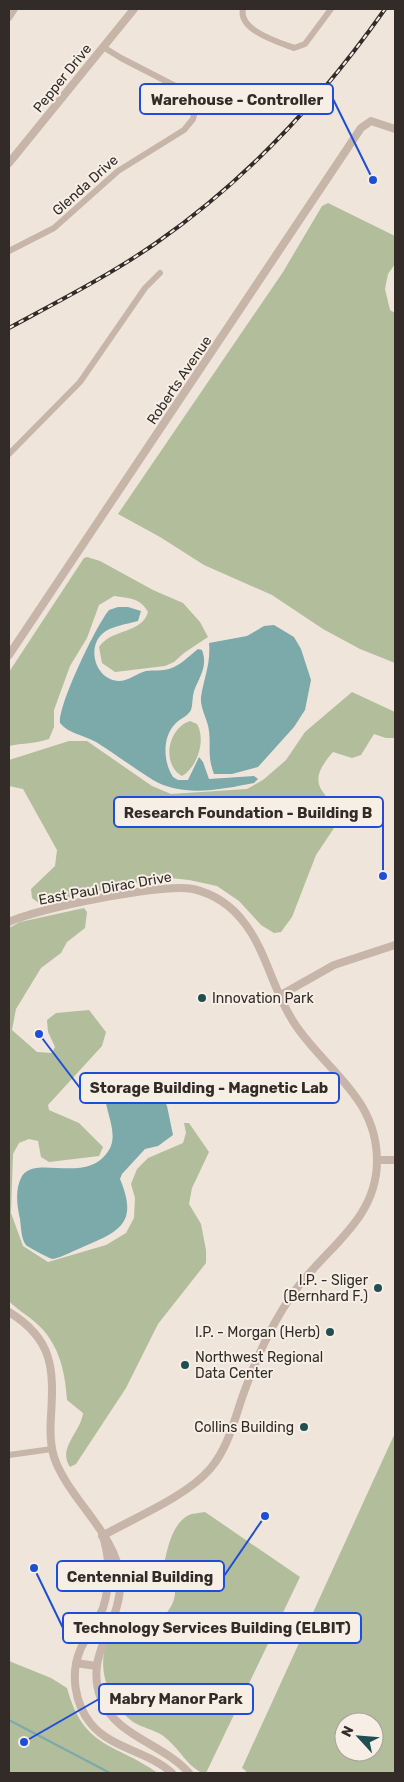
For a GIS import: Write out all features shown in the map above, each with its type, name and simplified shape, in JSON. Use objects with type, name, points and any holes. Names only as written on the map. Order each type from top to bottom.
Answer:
[{"type":"street","points":[[9,18],[15,9]]},
{"type":"street","name":"Pepper Drive","points":[[9,163],[134,9]]},
{"type":"street","points":[[242,10],[244,21],[251,28],[294,48],[303,45],[331,9]]},
{"type":"street","name":"Glenda Drive","points":[[9,251],[54,228],[118,171],[178,135],[193,119],[196,107],[191,95],[103,47]]},
{"type":"street","name":"Roberts Avenue","points":[[9,655],[361,128],[371,121],[395,129]]},
{"type":"street","points":[[9,454],[80,382],[145,288],[160,273]]},
{"type":"street","name":"East Paul Dirac Drive","points":[[9,922],[40,911],[158,889],[182,888],[202,892],[223,902],[248,927],[279,996],[298,1028],[347,1083],[363,1106],[375,1139],[377,1160],[370,1196],[357,1222],[303,1280],[272,1329],[252,1372],[227,1441],[215,1464],[192,1485],[102,1536]]},
{"type":"street","points":[[279,996],[334,965],[395,945]]},
{"type":"street","points":[[377,1160],[395,1160]]},
{"type":"street","points":[[9,1312],[34,1331],[49,1358],[53,1378],[50,1432],[52,1449],[64,1478],[117,1557],[121,1589],[116,1612],[102,1643],[96,1666],[98,1690],[115,1721],[165,1751],[189,1773]]},
{"type":"street","points":[[9,1455],[52,1449]]},
{"type":"street","points":[[102,1536],[108,1567],[108,1590],[98,1619],[81,1649],[76,1663],[76,1694],[84,1714],[91,1724],[108,1739],[149,1758],[172,1773]]},
{"type":"street","points":[[76,1663],[96,1666]]},
{"type":"green space","points":[[328,203],[395,236],[395,264],[388,274],[385,289],[390,310],[395,313],[395,663],[360,649],[323,629],[272,595],[204,565],[160,537],[118,514],[283,272],[322,206]]},
{"type":"green space","points":[[87,557],[100,561],[153,590],[183,603],[200,622],[208,637],[174,662],[165,666],[115,672],[102,663],[99,647],[111,637],[140,624],[148,612],[138,601],[114,596],[99,605],[87,638],[70,666],[54,710],[54,727],[49,739],[9,746],[9,672],[84,558]]},
{"type":"green space","points":[[352,692],[395,712],[395,738],[386,738],[374,734],[361,755],[352,758],[333,752],[323,765],[319,776],[319,784],[332,805],[336,825],[316,855],[292,917],[281,932],[274,933],[261,925],[239,901],[217,886],[189,880],[162,877],[40,904],[32,898],[31,889],[55,866],[57,850],[23,789],[9,786],[9,760],[69,741],[87,741],[152,786],[171,794],[247,789],[263,780],[286,760],[305,732]]},
{"type":"green space","points":[[190,721],[197,724],[200,730],[199,752],[188,772],[182,776],[171,763],[170,747],[172,738],[177,731],[182,725]]},
{"type":"green space","points":[[84,908],[87,912],[85,928],[67,942],[61,953],[41,968],[16,1009],[12,1030],[37,1052],[52,1053],[55,1047],[48,1032],[47,1020],[56,1013],[89,1010],[106,1032],[102,1046],[48,1105],[49,1110],[79,1123],[103,1147],[99,1156],[49,1162],[41,1157],[38,1141],[29,1139],[19,1143],[13,1154],[11,1213],[23,1246],[48,1262],[106,1245],[126,1233],[134,1218],[135,1198],[131,1184],[137,1169],[148,1158],[183,1143],[186,1133],[184,1123],[189,1123],[209,1152],[192,1188],[189,1204],[201,1224],[206,1250],[206,1263],[158,1324],[126,1388],[76,1464],[70,1467],[66,1453],[83,1413],[67,1400],[62,1368],[50,1339],[30,1317],[9,1301],[9,928],[20,922]]},
{"type":"green space","points":[[395,1433],[395,1773],[245,1773],[246,1771],[242,1768]]},
{"type":"green space","points":[[205,1512],[300,1577],[206,1773],[203,1773],[193,1767],[163,1736],[133,1722],[118,1707],[108,1689],[103,1668],[103,1658],[110,1634],[121,1618],[125,1616],[149,1630],[167,1613],[173,1602],[175,1590],[163,1569],[174,1531],[183,1519],[189,1515]]},
{"type":"green space","points":[[9,1661],[51,1678],[67,1688],[74,1708],[82,1723],[91,1734],[158,1773],[9,1773]]},
{"type":"water","points":[[118,607],[128,607],[141,611],[138,621],[105,631],[97,640],[94,654],[96,662],[99,669],[110,679],[121,681],[146,671],[173,668],[198,649],[202,650],[204,656],[204,666],[194,691],[191,710],[171,728],[166,742],[167,764],[173,777],[178,780],[188,780],[199,757],[203,762],[209,779],[254,776],[258,779],[254,783],[229,788],[203,790],[177,789],[165,786],[96,742],[72,732],[60,723],[65,700],[87,648],[109,610]]},
{"type":"water","points":[[274,625],[294,637],[301,649],[311,680],[305,710],[294,727],[258,767],[232,774],[214,774],[210,757],[210,737],[201,701],[208,664],[209,643],[247,636],[264,626]]},
{"type":"water","points":[[128,1074],[159,1089],[167,1106],[173,1135],[158,1146],[145,1149],[122,1174],[120,1179],[127,1206],[123,1223],[117,1230],[98,1241],[65,1255],[53,1259],[48,1257],[26,1245],[23,1239],[17,1198],[21,1178],[27,1171],[37,1168],[74,1168],[87,1166],[99,1161],[109,1150],[112,1140],[112,1129],[106,1106],[105,1095],[107,1086],[114,1079]]},
{"type":"waterway","points":[[9,1720],[110,1773]]},
{"type":"railway","points":[[9,328],[139,255],[222,192],[252,165],[309,106],[361,43],[385,9]]},
{"type":"place","name":"Warehouse - Controller","points":[[373,180]]},
{"type":"place","name":"Research Foundation - Building B","points":[[383,876]]},
{"type":"place","name":"Innovation Park","points":[[202,998]]},
{"type":"place","name":"Storage Building - Magnetic Lab","points":[[39,1034]]},
{"type":"place","name":"I.P. - Sliger (Bernhard F.)","points":[[378,1288]]},
{"type":"place","name":"I.P. - Morgan (Herb)","points":[[330,1332]]},
{"type":"place","name":"Northwest Regional Data Center","points":[[185,1365]]},
{"type":"place","name":"Collins Building","points":[[304,1427]]},
{"type":"place","name":"Centennial Building","points":[[265,1516]]},
{"type":"place","name":"Technology Services Building (ELBIT)","points":[[34,1568]]},
{"type":"place","name":"Mabry Manor Park","points":[[24,1742]]}]
